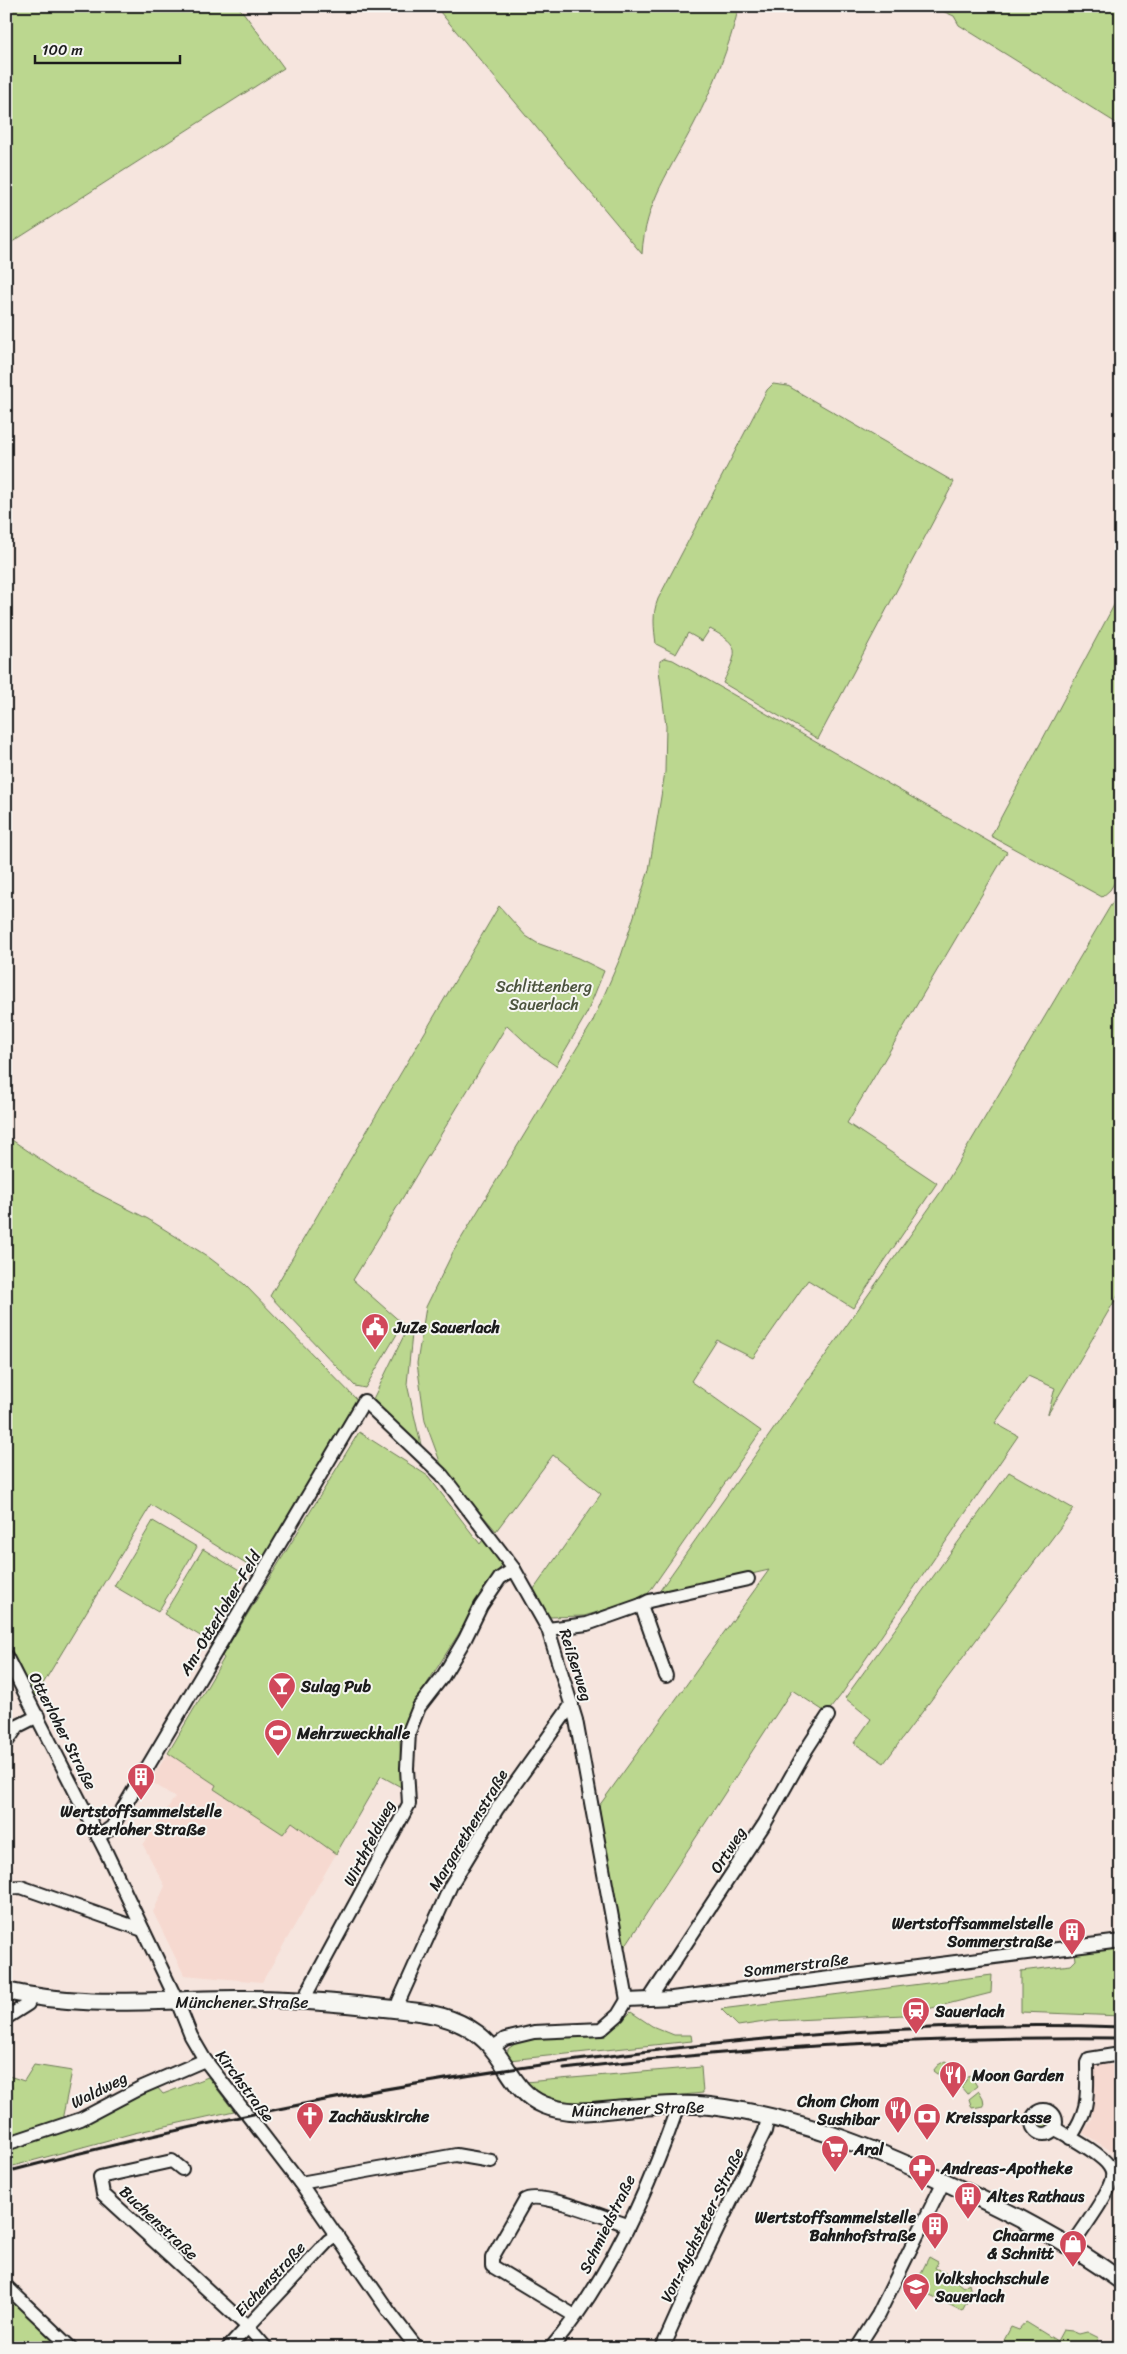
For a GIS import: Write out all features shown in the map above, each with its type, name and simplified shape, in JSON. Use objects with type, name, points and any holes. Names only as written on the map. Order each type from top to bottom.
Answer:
[{"type":"main road","name":"Münchener Straße","points":[[6,1991],[91,2003],[242,1998],[307,2001],[398,2010],[444,2017],[463,2024],[479,2035],[492,2048],[524,2093],[542,2104],[555,2109],[585,2112],[707,2106],[768,2117],[822,2130],[944,2181],[1009,2212],[1071,2247],[1121,2281]]},
{"type":"street","name":"Reißerweg","points":[[364,1401],[442,1475],[514,1569],[548,1629],[572,1704],[627,2000]]},
{"type":"street","name":"Am-Otterloher-Feld","points":[[98,1837],[112,1827],[364,1401]]},
{"type":"street","name":"Wirthfeldweg","points":[[307,2001],[308,1991],[409,1804],[407,1768],[409,1732],[419,1707],[443,1676],[465,1639],[481,1606],[500,1578],[514,1569]]},
{"type":"street","points":[[548,1629],[587,1624],[642,1605],[649,1600],[748,1579]]},
{"type":"street","points":[[642,1605],[666,1676]]},
{"type":"street","name":"Otterloher Straße","points":[[6,1656],[98,1837],[177,2001]]},
{"type":"street","name":"Margarethenstraße","points":[[398,2010],[399,2001],[451,1885],[497,1809],[572,1704]]},
{"type":"street","points":[[6,1743],[18,1726],[38,1716]]},
{"type":"street","name":"Ortweg","points":[[650,1998],[766,1822],[806,1750],[828,1716]]},
{"type":"street","points":[[6,1888],[21,1887],[143,1930]]},
{"type":"street","name":"Sommerstraße","points":[[627,2000],[672,1998],[1121,1940]]},
{"type":"street","points":[[6,2018],[28,2004],[31,1995]]},
{"type":"street","points":[[492,2048],[505,2040],[534,2032],[602,2030],[618,2016],[627,2000]]},
{"type":"street","name":"Kirchstraße","points":[[177,2001],[191,2036],[205,2060],[300,2183],[394,2319],[417,2348]]},
{"type":"street","points":[[1070,2138],[1082,2119],[1086,2108],[1087,2063],[1089,2059],[1114,2055],[1121,2058]]},
{"type":"street","name":"Waldweg","points":[[6,2144],[81,2119],[140,2088],[205,2060]]},
{"type":"street","name":"Schmiedstraße","points":[[551,2348],[597,2284],[627,2226],[666,2139],[678,2106]]},
{"type":"street","name":"Von-Aychsteter-Straße","points":[[662,2348],[765,2131],[768,2117]]},
{"type":"street","points":[[1054,2128],[1106,2163],[1112,2175],[1103,2196],[1071,2247]]},
{"type":"street","points":[[300,2183],[456,2155],[491,2161]]},
{"type":"street","name":"Buchenstraße","points":[[182,2169],[172,2161],[100,2177],[103,2194],[248,2327],[266,2348]]},
{"type":"street","points":[[857,2348],[878,2315],[944,2181]]},
{"type":"street","points":[[575,2316],[492,2266],[492,2258],[525,2200],[529,2197],[560,2200],[627,2226]]},
{"type":"street","name":"Eichenstraße","points":[[228,2348],[328,2241],[337,2235]]},
{"type":"street","points":[[6,2286],[71,2348]]},
{"type":"shaded area","points":[[168,1753],[216,1785],[214,1789],[283,1834],[292,1822],[336,1854],[262,1982],[184,1975],[153,1912],[165,1886],[143,1845],[175,1797],[150,1781]]},
{"type":"shaded area","points":[[1091,2065],[1121,2065],[1121,2157],[1083,2133],[1092,2119]]},
{"type":"green space","points":[[6,6],[237,6],[284,68],[6,246]]},
{"type":"green space","points":[[435,6],[739,6],[726,52],[714,81],[701,110],[660,186],[648,218],[642,254]]},
{"type":"green space","points":[[931,6],[1121,6],[1121,126],[959,25],[954,16]]},
{"type":"green space","points":[[773,384],[788,386],[954,482],[818,739],[723,683],[732,664],[734,651],[728,640],[721,635],[710,629],[702,641],[688,633],[676,654],[656,644],[654,616],[658,599],[767,390]]},
{"type":"green space","points":[[1121,592],[1121,872],[1110,890],[1102,897],[991,836]]},
{"type":"green space","points":[[665,658],[673,660],[1007,852],[847,1123],[937,1183],[853,1308],[808,1280],[753,1358],[717,1340],[691,1381],[761,1431],[645,1598],[584,1616],[550,1617],[540,1604],[534,1589],[601,1494],[553,1455],[496,1531],[442,1467],[425,1421],[417,1363],[426,1307],[453,1252],[592,1023],[621,956],[649,870],[665,772],[666,726],[659,670],[660,661]]},
{"type":"green space","points":[[1121,888],[1121,1290],[1048,1414],[1055,1388],[1028,1376],[995,1423],[1018,1436],[841,1695],[827,1713],[792,1690],[622,1951],[599,1806],[769,1570],[656,1596],[942,1190]]},
{"type":"green space","name":"Schlittenberg Sauerlach","points":[[499,906],[526,936],[537,943],[578,958],[604,971],[587,1013],[556,1066],[536,1052],[507,1025],[353,1280],[403,1324],[365,1388],[355,1386],[270,1296]]},
{"type":"green space","points":[[6,1136],[71,1180],[148,1219],[207,1256],[244,1284],[359,1402],[257,1571],[151,1505],[35,1697],[6,1644]]},
{"type":"green space","points":[[410,1323],[413,1324],[407,1384],[421,1445],[420,1450],[373,1399]]},
{"type":"green space","points":[[359,1432],[428,1476],[480,1544],[485,1537],[502,1565],[418,1698],[400,1741],[401,1787],[381,1776],[336,1854],[292,1822],[283,1834],[214,1789],[216,1785],[168,1753],[224,1658],[222,1656]]},
{"type":"green space","points":[[1009,1472],[1074,1509],[884,1763],[854,1743],[871,1719],[845,1698]]},
{"type":"green space","points":[[153,1521],[197,1547],[158,1612],[114,1586]]},
{"type":"green space","points":[[203,1549],[246,1575],[207,1640],[164,1614]]},
{"type":"green space","points":[[1121,1944],[1121,2016],[1021,2012],[1021,1971],[1071,1965],[1076,1960],[1075,1951]]},
{"type":"green space","points":[[992,1975],[991,1993],[904,2015],[772,2021],[738,2026],[721,2009]]},
{"type":"green space","points":[[631,2012],[652,2026],[674,2035],[691,2035],[692,2041],[509,2060],[507,2056],[508,2049],[520,2040],[610,2032]]},
{"type":"green space","points":[[945,2061],[950,2064],[947,2072],[937,2074],[933,2071],[938,2065]]},
{"type":"green space","points":[[34,2065],[72,2071],[62,2120],[6,2140],[6,2075],[24,2081]]},
{"type":"green space","points":[[701,2067],[703,2093],[582,2105],[565,2104],[551,2100],[538,2093],[525,2082]]},
{"type":"green space","points":[[970,2075],[977,2086],[967,2094],[961,2087]]},
{"type":"green space","points":[[208,2077],[234,2111],[134,2133],[6,2168],[6,2147],[119,2107],[157,2087],[163,2094]]},
{"type":"green space","points":[[979,2091],[983,2098],[984,2106],[972,2108],[969,2099]]},
{"type":"green space","points":[[1042,2117],[1046,2117],[1050,2123],[1046,2129],[1042,2129],[1038,2125],[1038,2121]]},
{"type":"green space","points":[[929,2257],[938,2262],[935,2268],[946,2273],[963,2287],[969,2283],[971,2294],[962,2311],[914,2287]]},
{"type":"green space","points":[[6,2292],[64,2348],[6,2348]]},
{"type":"green space","points":[[1026,2322],[1057,2341],[1063,2330],[1079,2334],[1087,2332],[1099,2338],[1093,2348],[1000,2348],[1011,2327],[1019,2330]]},
{"type":"railway","points":[[6,2172],[153,2136],[302,2104],[451,2078],[601,2057],[795,2036],[925,2028],[990,2026],[1121,2027]]},
{"type":"railway","points":[[564,2069],[633,2061],[842,2044],[982,2039],[1121,2038]]},
{"type":"place","name":"JuZe Sauerlach","points":[[375,1351]]},
{"type":"place","name":"Sulag Pub","points":[[282,1710]]},
{"type":"place","name":"Mehrzweckhalle","points":[[278,1757]]},
{"type":"place","name":"Wertstoffsammelstelle Otterloher Straße","points":[[141,1801]]},
{"type":"place","name":"Wertstoffsammelstelle Sommerstraße","points":[[1072,1956]]},
{"type":"place","name":"Sauerlach","points":[[916,2035]]},
{"type":"place","name":"Moon Garden","points":[[953,2099]]},
{"type":"place","name":"Chom Chom Sushibar","points":[[898,2134]]},
{"type":"place","name":"Zachäuskirche","points":[[310,2140]]},
{"type":"place","name":"Kreissparkasse","points":[[927,2141]]},
{"type":"place","name":"Aral","points":[[835,2173]]},
{"type":"place","name":"Andreas-Apotheke","points":[[922,2192]]},
{"type":"place","name":"Altes Rathaus","points":[[968,2220]]},
{"type":"place","name":"Wertstoffsammelstelle Bahnhofstraße","points":[[935,2250]]},
{"type":"place","name":"Chaarme & Schnitt","points":[[1073,2268]]},
{"type":"place","name":"Volkshochschule Sauerlach","points":[[916,2311]]}]
